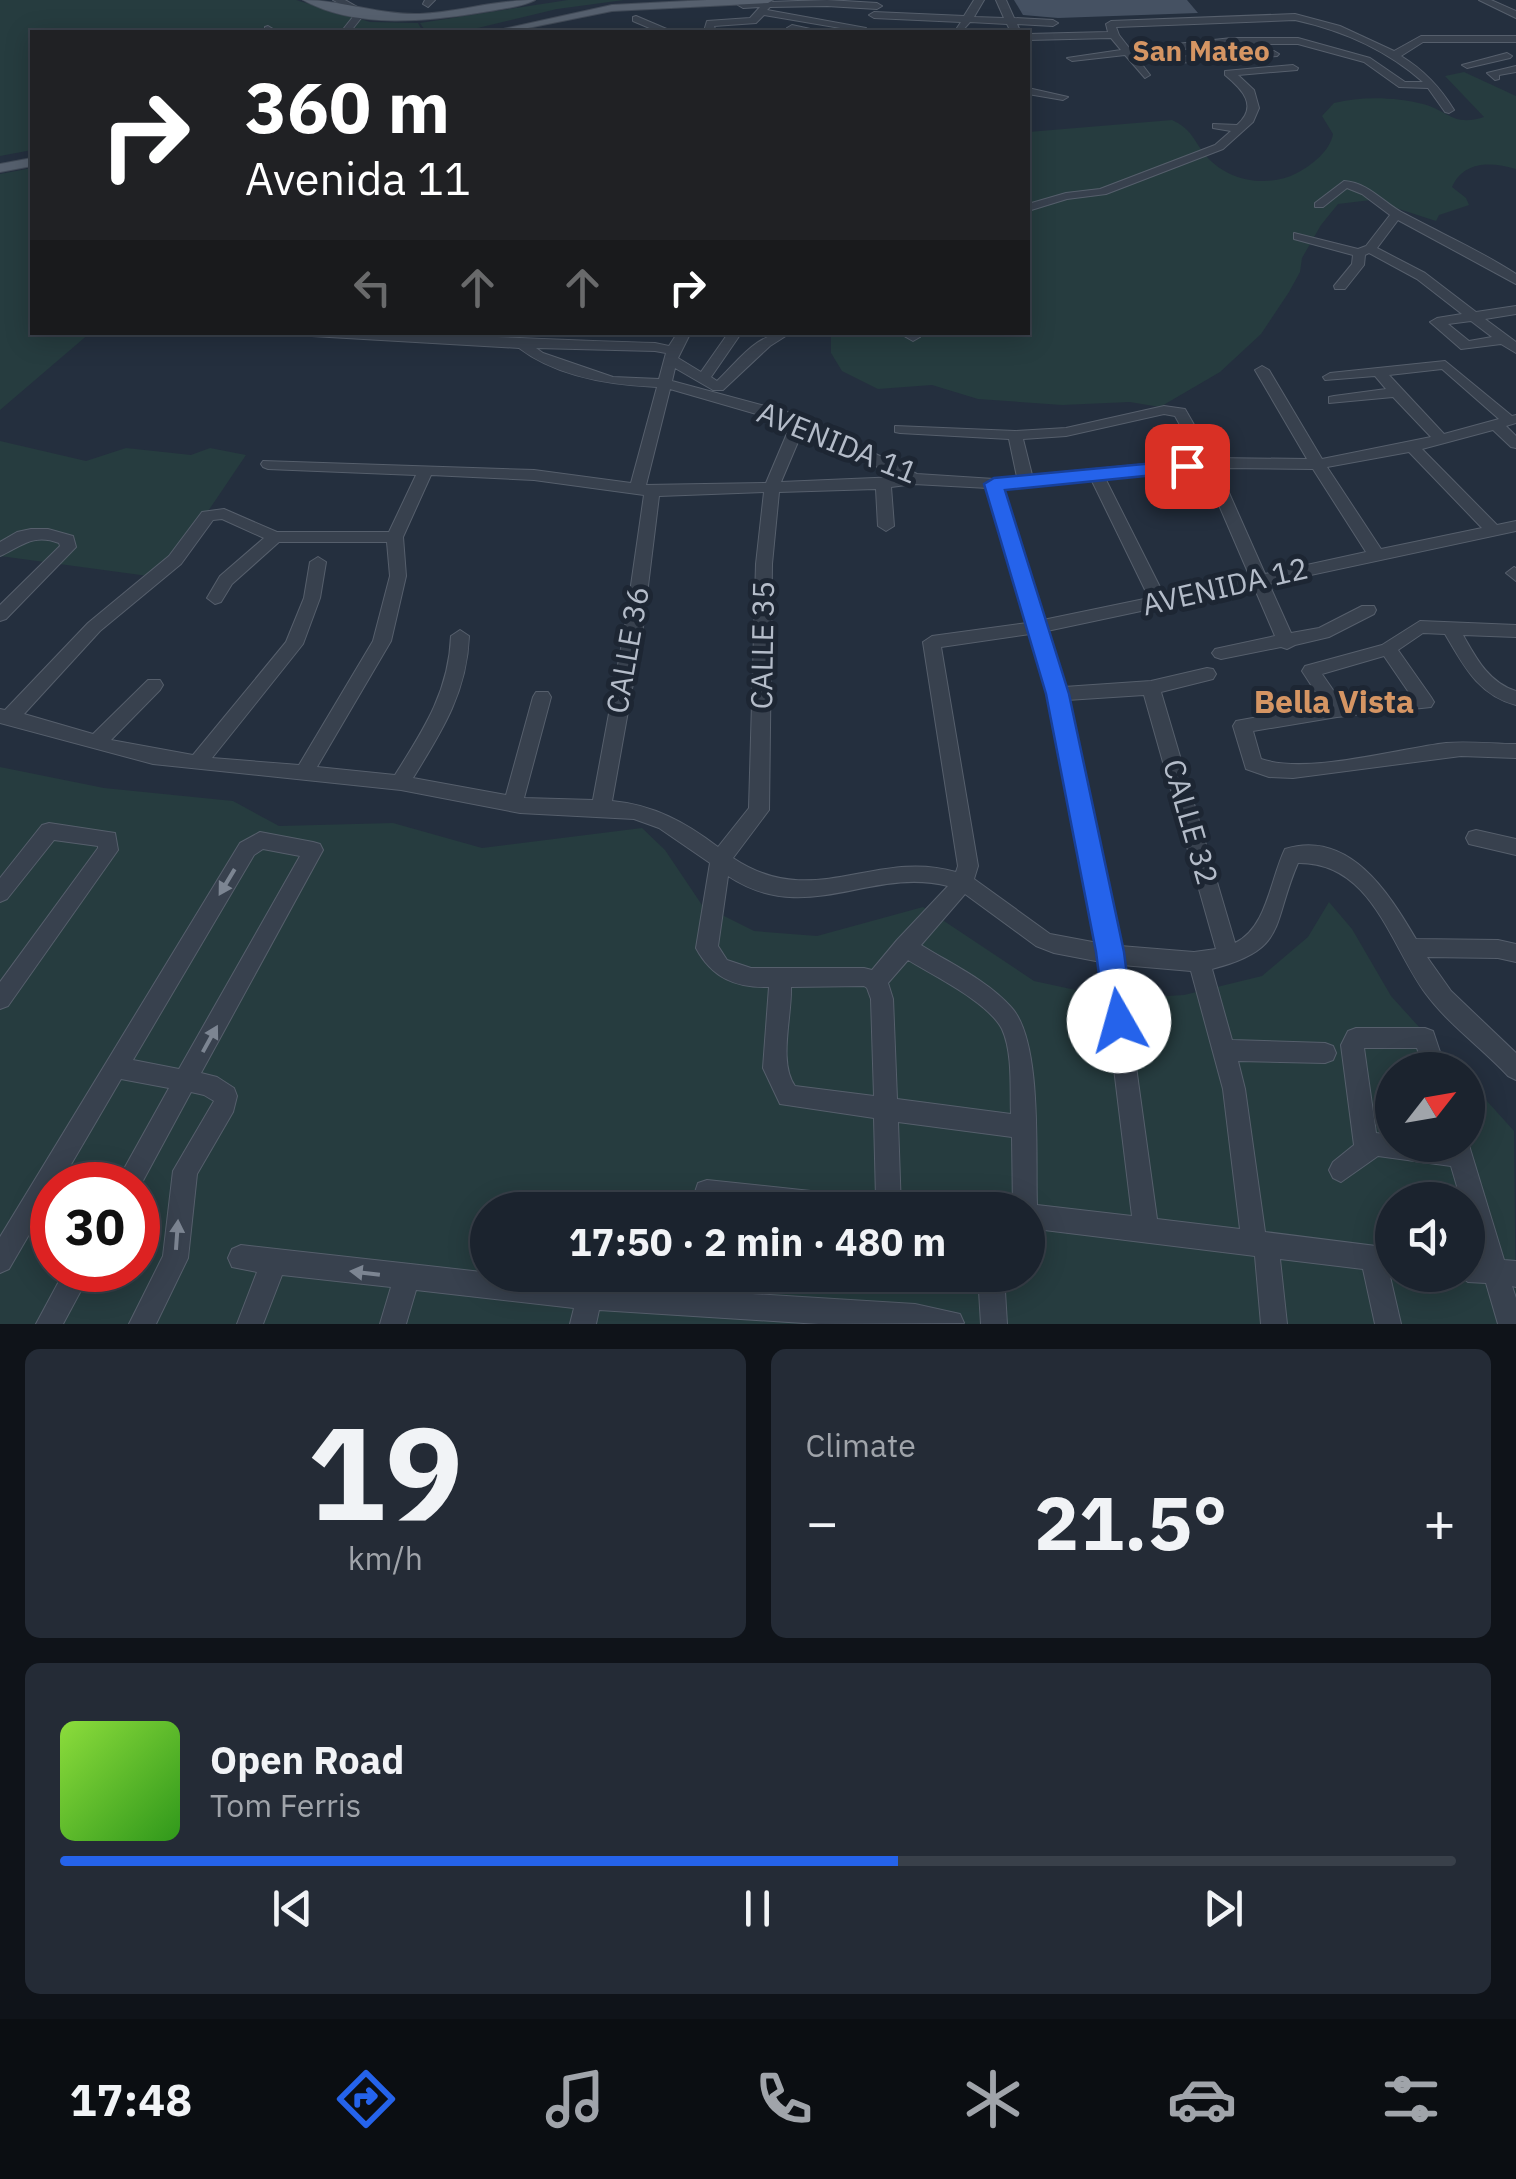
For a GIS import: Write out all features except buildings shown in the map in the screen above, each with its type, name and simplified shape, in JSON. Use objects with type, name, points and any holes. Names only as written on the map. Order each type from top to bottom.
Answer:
[{"type":"main road","points":[[308,0],[360,14],[416,19],[530,0]]},
{"type":"main road","points":[[327,0],[360,14],[409,16],[513,0]]},
{"type":"main road","points":[[486,30],[575,9],[678,0]]},
{"type":"main road","points":[[503,30],[558,16],[636,6],[766,6]]},
{"type":"main road","points":[[0,164],[30,159]]},
{"type":"street","points":[[338,0],[360,14],[348,30]]},
{"type":"street","points":[[960,30],[979,0]]},
{"type":"street","points":[[1001,0],[1014,28]]},
{"type":"street","points":[[1484,0],[1516,15]]},
{"type":"street","points":[[743,5],[827,2],[877,7],[918,20],[1014,28],[1053,23]]},
{"type":"street","points":[[810,30],[827,2]]},
{"type":"street","points":[[633,30],[636,6]]},
{"type":"street","points":[[766,6],[858,30]]},
{"type":"street","points":[[709,30],[710,23],[750,22],[766,6]]},
{"type":"street","points":[[863,30],[877,7]]},
{"type":"street","points":[[1144,75],[1117,39],[1114,23],[1203,13],[1305,19],[1395,54],[1429,85],[1448,110]]},
{"type":"street","points":[[636,19],[661,30]]},
{"type":"street","points":[[913,30],[918,20]]},
{"type":"street","points":[[792,28],[800,30]]},
{"type":"street","points":[[1030,37],[1117,39],[1239,30],[1285,33]]},
{"type":"street","points":[[1494,38],[1511,58]]},
{"type":"street","points":[[1395,54],[1421,39],[1516,39]]},
{"type":"street","points":[[1116,68],[1132,59],[1232,41],[1298,42],[1367,60],[1403,85],[1429,85]]},
{"type":"street","points":[[1072,58],[1274,54]]},
{"type":"street","points":[[1467,65],[1511,58]]},
{"type":"street","points":[[1030,207],[1066,196],[1102,192],[1219,147],[1250,120],[1254,97],[1229,73],[1293,68]]},
{"type":"street","points":[[1495,77],[1492,74],[1516,70]]},
{"type":"street","points":[[1030,92],[1063,98]]},
{"type":"street","points":[[1217,126],[1238,128]]},
{"type":"street","points":[[1319,205],[1339,187],[1350,184],[1396,214],[1478,254],[1516,280]]},
{"type":"street","points":[[1340,286],[1396,214]]},
{"type":"street","points":[[1298,236],[1364,251],[1409,268],[1516,349]]},
{"type":"street","points":[[1504,339],[1466,346],[1439,321],[1516,310]]},
{"type":"street","points":[[364,335],[522,344],[656,346],[714,392],[766,343],[781,335]]},
{"type":"street","name":"CALLE 36","points":[[600,809],[634,627],[644,491],[664,383],[672,355],[683,335]]},
{"type":"street","points":[[702,379],[734,335]]},
{"type":"street","name":"AVENIDA 11","points":[[522,344],[538,356],[612,380],[664,383],[714,392],[800,423],[914,479],[994,484],[1208,463],[1321,464],[1412,447],[1507,421]]},
{"type":"street","points":[[1318,364],[1350,398]]},
{"type":"street","points":[[1330,377],[1446,365],[1507,421],[1516,444]]},
{"type":"street","points":[[1262,370],[1284,415],[1321,464],[1376,555]]},
{"type":"street","points":[[1379,373],[1441,440]]},
{"type":"street","points":[[1334,400],[1396,392]]},
{"type":"street","points":[[900,429],[1016,435],[1109,426],[1172,409],[1185,417],[1208,463],[1287,642]]},
{"type":"street","name":"CALLE 35","points":[[720,860],[758,810],[772,486],[800,423]]},
{"type":"street","points":[[1016,435],[1026,481]]},
{"type":"street","points":[[1412,447],[1492,529]]},
{"type":"street","points":[[268,464],[534,476],[644,491],[883,484],[914,479]]},
{"type":"street","points":[[304,773],[382,641],[398,576],[395,537],[425,471]]},
{"type":"street","points":[[1096,477],[1160,602]]},
{"type":"street","points":[[883,484],[886,526]]},
{"type":"street","points":[[994,484],[1058,694],[1110,952],[1146,1231]]},
{"type":"street","points":[[5,717],[94,627],[176,560],[208,516],[224,514],[275,538],[395,537]]},
{"type":"street","name":"AVENIDA 12","points":[[963,883],[968,866],[932,642],[1038,627],[1516,526]]},
{"type":"street","points":[[0,551],[17,535],[27,533],[59,537],[67,540],[68,547],[0,615]]},
{"type":"street","points":[[215,598],[226,580],[275,538]]},
{"type":"street","points":[[199,761],[294,644],[312,598],[318,562]]},
{"type":"street","points":[[1222,653],[1323,633],[1368,610]]},
{"type":"street","points":[[1337,710],[1311,671],[1388,649],[1420,627],[1516,631]]},
{"type":"street","points":[[1450,628],[1486,683],[1496,693],[1516,698]]},
{"type":"street","points":[[400,783],[451,699],[461,668],[460,636]]},
{"type":"street","points":[[1388,649],[1425,702],[1337,710],[1242,726],[1253,764],[1265,770],[1342,766],[1460,749],[1515,754]]},
{"type":"street","points":[[1058,694],[1151,688],[1208,674]]},
{"type":"street","points":[[98,741],[154,684]]},
{"type":"street","name":"CALLE 32","points":[[1151,688],[1228,956]]},
{"type":"street","points":[[513,804],[542,696]]},
{"type":"street","points":[[5,717],[151,757],[400,783],[513,804],[648,815],[704,845],[739,877],[774,888],[812,893],[910,874],[943,876],[963,883],[1046,942],[1200,962],[1254,946],[1273,924],[1279,880],[1292,855],[1314,851],[1341,859],[1364,880],[1396,922],[1434,987],[1516,1069]]},
{"type":"street","points":[[0,893],[49,830],[108,839],[108,850],[0,1000]]},
{"type":"street","points":[[1476,838],[1516,847]]},
{"type":"street","points":[[0,1260],[250,844],[260,840],[313,850],[141,1162]]},
{"type":"street","points":[[720,860],[707,948],[720,967],[751,978],[864,977],[876,981]]},
{"type":"street","points":[[876,981],[963,883]]},
{"type":"street","points":[[904,946],[994,1006],[1010,1023],[1019,1052],[1025,1192]]},
{"type":"street","points":[[1411,948],[1498,949],[1516,953]]},
{"type":"street","points":[[1200,962],[1224,1050],[1274,1324]]},
{"type":"street","points":[[780,978],[780,1020],[771,1056],[774,1072],[788,1096],[1021,1127]]},
{"type":"street","points":[[876,981],[882,998],[888,1192]]},
{"type":"street","points":[[1367,1150],[1352,1045],[1356,1038],[1425,1038],[1429,1052]]},
{"type":"street","points":[[1224,1050],[1325,1053]]},
{"type":"street","points":[[116,1067],[220,1090],[226,1096],[226,1104],[185,1171],[175,1258],[142,1324]]},
{"type":"street","points":[[1341,1170],[1375,1144]]},
{"type":"street","points":[[1463,1162],[1506,1273],[1511,1324]]},
{"type":"street","points":[[1045,1216],[1375,1257]]},
{"type":"street","points":[[241,1258],[589,1297],[702,1315],[951,1322]]},
{"type":"street","points":[[250,1324],[274,1262]]},
{"type":"street","points":[[393,1324],[407,1278]]},
{"type":"street","points":[[49,1324],[67,1292]]},
{"type":"street","points":[[992,1292],[994,1324]]},
{"type":"street","points":[[1386,1292],[1388,1324]]},
{"type":"street","points":[[583,1324],[589,1297]]},
{"type":"green space","points":[[0,0],[296,0],[370,22],[418,23],[422,30],[30,30],[30,150],[0,156]]},
{"type":"green space","points":[[568,0],[624,0],[557,9],[469,30],[425,30],[420,23]]},
{"type":"green space","points":[[1464,72],[1516,96],[1516,169],[1488,164],[1464,172],[1452,187],[1469,205],[1439,215],[1436,221],[1371,200],[1338,204],[1321,225],[1289,292],[1261,334],[1220,372],[1160,407],[1130,402],[1062,405],[978,399],[932,385],[878,389],[842,371],[831,353],[831,335],[1030,335],[1030,132],[1172,120],[1187,130],[1222,170],[1247,179],[1273,181],[1297,173],[1324,152],[1333,134],[1322,116],[1334,103],[1390,99],[1423,104],[1458,119],[1484,117],[1445,76]]},
{"type":"green space","points":[[30,168],[30,335],[88,335],[0,410],[0,174]]},
{"type":"green space","points":[[0,441],[86,461],[126,448],[191,455],[210,448],[246,455],[163,578],[0,556]]},
{"type":"green space","points":[[0,767],[104,788],[233,801],[279,826],[393,823],[482,848],[642,828],[665,850],[702,905],[754,931],[817,936],[923,907],[1034,981],[1117,999],[1184,995],[1262,976],[1308,937],[1329,902],[1352,929],[1391,996],[1442,1052],[1375,1052],[1375,1162],[1485,1162],[1485,1099],[1514,1131],[1516,1324],[0,1324]]},
{"type":"district","name":"San Mateo","points":[[1201,51]]},
{"type":"district","name":"Bella Vista","points":[[1334,702]]},
{"type":"route","points":[[1119,1021],[1110,952],[1058,694],[994,484],[1187,466]]}]
